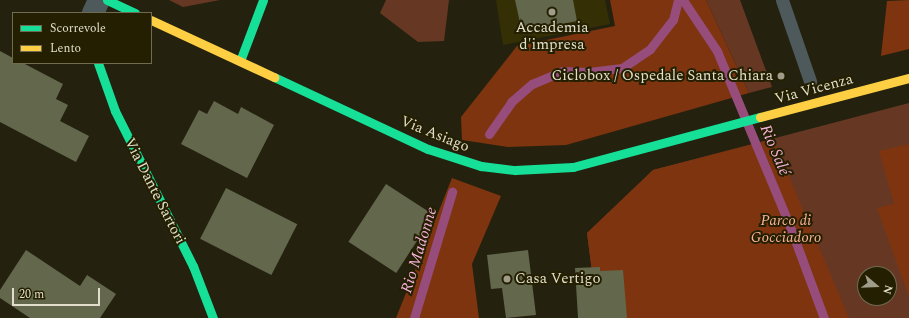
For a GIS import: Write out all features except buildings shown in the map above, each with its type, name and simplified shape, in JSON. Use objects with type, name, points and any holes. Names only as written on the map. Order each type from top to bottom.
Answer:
[{"type":"main road","points":[[107,0],[133,12]]},
{"type":"main road","points":[[240,61],[263,0]]},
{"type":"main road","name":"Via Asiago","points":[[152,20],[428,149],[481,166],[537,170],[573,167],[726,126]]},
{"type":"main road","name":"Via Dante Sartori","points":[[98,64],[115,111],[193,266],[213,318]]},
{"type":"main road","name":"Via Vicenza","points":[[726,126],[909,78]]},
{"type":"street","points":[[93,12],[99,0]]},
{"type":"lane","points":[[782,0],[810,81]]},
{"type":"shaded area","name":"Accademia d'impresa","points":[[496,0],[605,0],[610,24],[503,45]]},
{"type":"green space","points":[[169,0],[220,0],[183,7]]},
{"type":"green space","points":[[386,0],[449,0],[444,41],[418,42],[380,13]]},
{"type":"green space","points":[[610,0],[706,0],[749,93],[566,145],[508,147],[462,140],[461,117],[517,46],[615,26]]},
{"type":"green space","points":[[706,0],[740,0],[772,87],[749,93]]},
{"type":"green space","points":[[909,0],[909,49],[881,56],[887,1]]},
{"type":"green space","name":"Parco di Gocciadoro","points":[[909,103],[909,318],[598,318],[587,233],[653,170]]},
{"type":"green space","name":"Parco di Gocciadoro","points":[[773,139],[849,318],[598,318],[587,233],[653,170]]},
{"type":"green space","points":[[909,144],[909,297],[877,208],[894,204],[879,151]]},
{"type":"green space","points":[[452,178],[501,196],[472,264],[479,318],[396,318]]},
{"type":"waterway","name":"Rio Madonne","points":[[489,134],[511,102],[532,84],[562,71],[589,72],[622,68],[650,49],[673,20],[678,0]]},
{"type":"waterway","name":"Rio Salé","points":[[683,0],[717,51],[789,224],[824,318]]},
{"type":"waterway","name":"Rio Madonne","points":[[414,318],[452,192]]},
{"type":"traffic: fast","points":[[107,0],[133,12]]},
{"type":"traffic: fast","points":[[240,61],[263,0]]},
{"type":"traffic: fast","points":[[98,64],[115,111],[193,266],[213,318]]},
{"type":"traffic: fast","points":[[274,77],[428,149],[481,166],[515,170],[573,167],[760,117]]},
{"type":"traffic: slow","points":[[152,20],[274,77]]},
{"type":"traffic: slow","points":[[760,117],[909,78]]},
{"type":"place","name":"Accademia d'impresa","points":[[552,12]]},
{"type":"place","name":"Ciclobox / Ospedale Santa Chiara","points":[[781,76]]},
{"type":"place","name":"Casa Vertigo","points":[[507,279]]}]
